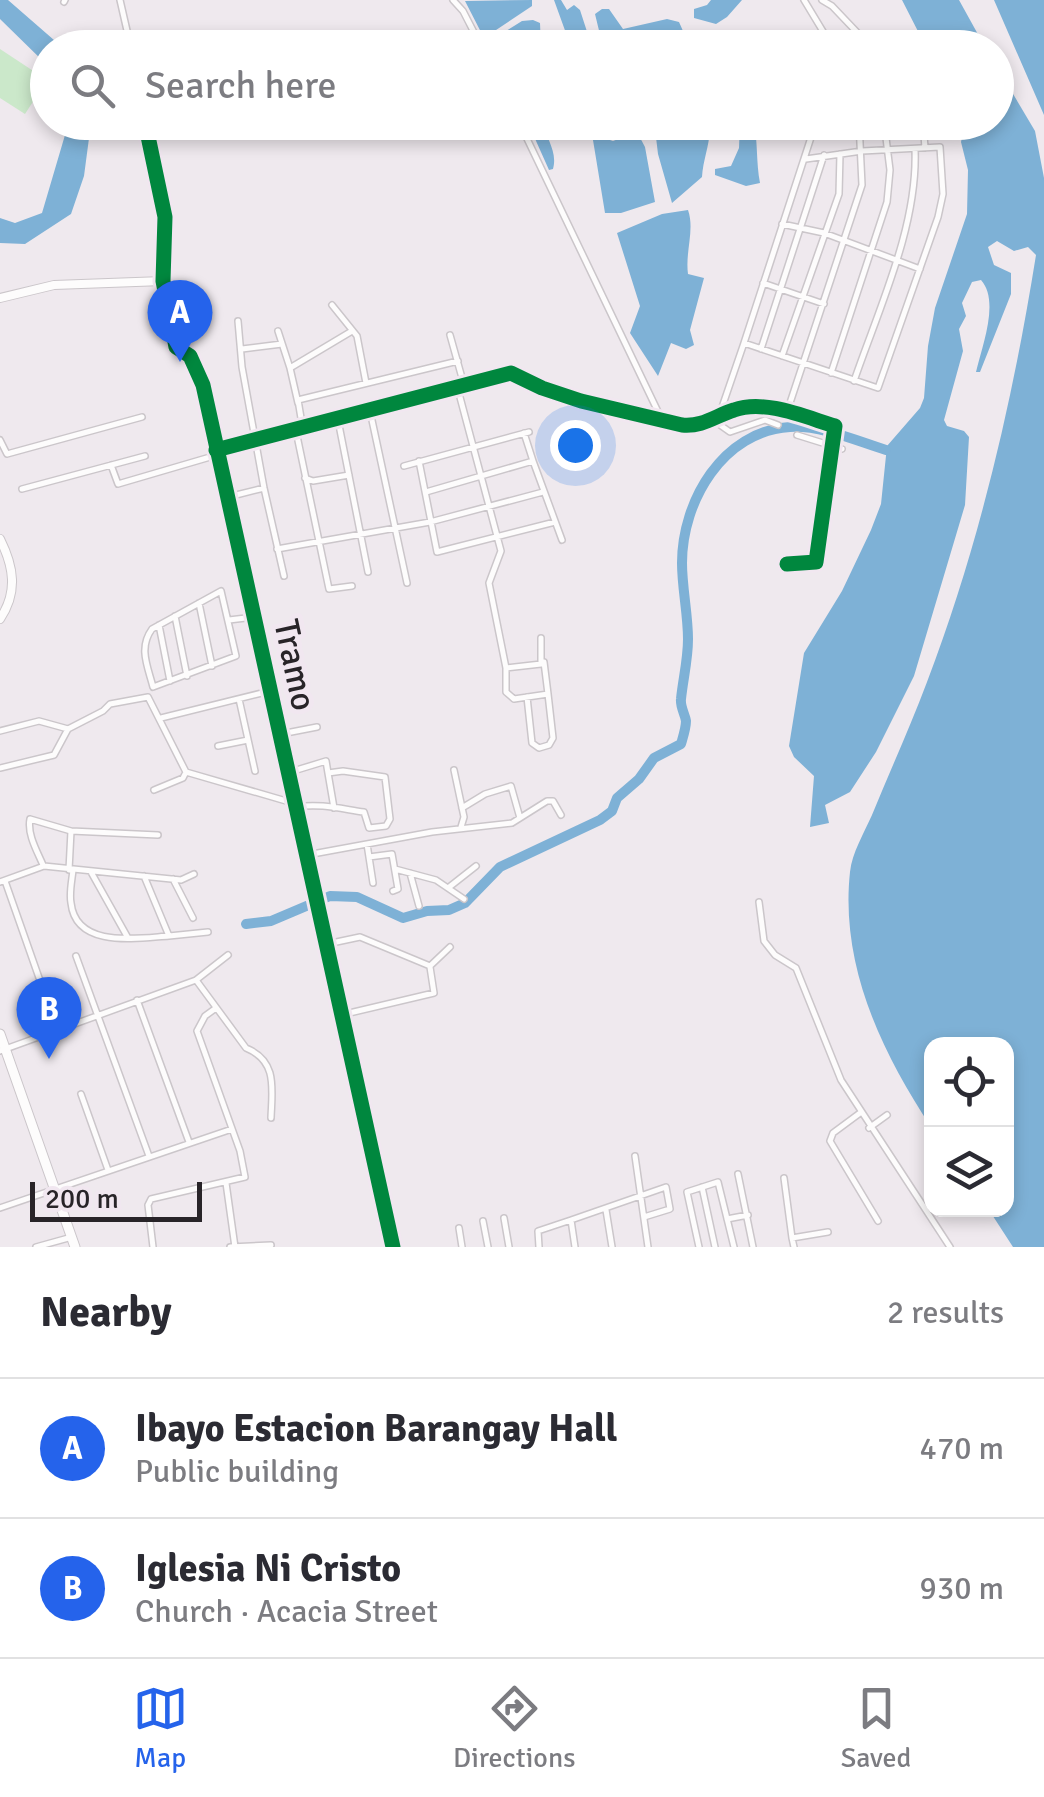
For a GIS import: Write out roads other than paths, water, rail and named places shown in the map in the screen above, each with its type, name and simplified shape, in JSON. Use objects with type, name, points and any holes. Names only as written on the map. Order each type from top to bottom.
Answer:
[{"type":"main road","points":[[0,1034],[73,1242]]},
{"type":"street","points":[[120,0],[127,30]]},
{"type":"street","points":[[454,0],[473,30]]},
{"type":"street","points":[[804,0],[822,30]]},
{"type":"street","points":[[822,0],[856,30]]},
{"type":"street","points":[[0,298],[54,285],[164,280],[166,218],[149,140]]},
{"type":"street","points":[[528,140],[662,420]]},
{"type":"street","points":[[716,418],[811,140]]},
{"type":"street","points":[[787,412],[862,186],[861,140]]},
{"type":"street","points":[[831,373],[886,202],[890,170],[887,140]]},
{"type":"street","points":[[924,140],[925,148]]},
{"type":"street","points":[[744,343],[878,388],[920,269],[942,194],[940,147],[806,159]]},
{"type":"street","points":[[854,381],[913,201],[915,149]]},
{"type":"street","points":[[782,356],[839,194],[840,154]]},
{"type":"street","points":[[761,349],[824,155]]},
{"type":"street","points":[[782,224],[871,248],[920,269]]},
{"type":"street","name":"Tramo","points":[[164,280],[176,347],[190,356],[199,376],[393,1247]]},
{"type":"street","points":[[763,283],[824,304]]},
{"type":"street","points":[[332,305],[357,336],[366,383]]},
{"type":"street","points":[[238,321],[264,488],[284,576]]},
{"type":"street","points":[[278,331],[298,403],[306,478],[329,589],[352,586]]},
{"type":"street","points":[[290,368],[352,331]]},
{"type":"street","points":[[450,335],[501,551],[489,583],[506,668],[507,695],[512,699],[548,694]]},
{"type":"street","points":[[242,349],[282,344]]},
{"type":"street","points":[[298,403],[458,361]]},
{"type":"street","points":[[112,465],[118,484],[256,441],[511,373],[581,401],[695,426],[737,408],[787,412],[835,426],[816,562],[786,564]]},
{"type":"street","points":[[726,395],[737,408]]},
{"type":"street","points":[[370,411],[407,583]]},
{"type":"street","points":[[0,440],[7,454],[142,417]]},
{"type":"street","points":[[716,418],[730,432],[765,420],[778,425]]},
{"type":"street","points":[[338,420],[368,572]]},
{"type":"street","points":[[404,466],[526,432],[562,540]]},
{"type":"street","points":[[797,435],[842,449]]},
{"type":"street","points":[[22,488],[145,456]]},
{"type":"street","points":[[419,461],[438,552],[555,522]]},
{"type":"street","points":[[426,492],[534,462]]},
{"type":"street","points":[[306,478],[313,481],[349,476]]},
{"type":"street","points":[[226,497],[264,488]]},
{"type":"street","points":[[278,548],[430,522],[543,492]]},
{"type":"street","points":[[0,539],[12,571],[13,588],[0,619]]},
{"type":"street","points":[[0,768],[54,755],[68,729],[110,704],[148,696],[154,688],[236,656],[221,591],[159,625],[147,636],[143,647],[154,688]]},
{"type":"street","points":[[198,603],[212,666]]},
{"type":"street","points":[[175,616],[187,676]]},
{"type":"street","points":[[230,620],[254,617]]},
{"type":"street","points":[[159,625],[170,682]]},
{"type":"street","points":[[527,696],[532,743],[539,748],[550,745],[553,740],[542,638]]},
{"type":"street","points":[[506,668],[540,665],[544,658]]},
{"type":"street","points":[[161,718],[270,691]]},
{"type":"street","points":[[148,696],[186,772],[294,805],[364,812],[371,829],[390,822],[385,777],[343,770],[328,774]]},
{"type":"street","points":[[239,698],[255,771]]},
{"type":"street","points":[[0,731],[39,721],[68,729]]},
{"type":"street","points":[[279,735],[317,727]]},
{"type":"street","points":[[218,746],[248,740]]},
{"type":"street","points":[[287,773],[326,761],[334,808]]},
{"type":"street","points":[[454,770],[462,827]]},
{"type":"street","points":[[154,790],[186,772]]},
{"type":"street","points":[[462,808],[511,786],[520,818]]},
{"type":"street","points":[[307,855],[462,827],[512,823],[546,801],[552,801],[561,815]]},
{"type":"street","points":[[44,866],[34,844],[30,819],[71,831],[158,835]]},
{"type":"street","points":[[71,831],[70,907],[83,926],[106,940],[208,932]]},
{"type":"street","points":[[367,844],[373,883]]},
{"type":"street","points":[[369,857],[392,854],[398,889],[393,891]]},
{"type":"street","points":[[58,1029],[2,881],[44,866],[181,880],[194,874]]},
{"type":"street","points":[[448,888],[476,866]]},
{"type":"street","points":[[395,870],[436,880],[464,899]]},
{"type":"street","points":[[91,872],[128,938]]},
{"type":"street","points":[[410,873],[419,906]]},
{"type":"street","points":[[144,876],[169,936]]},
{"type":"street","points":[[173,879],[193,918]]},
{"type":"street","points":[[759,902],[764,941],[774,955],[796,968],[840,1080],[950,1247]]},
{"type":"street","points":[[326,944],[360,937],[430,966]]},
{"type":"street","points":[[430,966],[450,947]]},
{"type":"street","points":[[3,1050],[196,980],[228,955]]},
{"type":"street","points":[[76,956],[149,1156]]},
{"type":"street","points":[[341,1015],[434,993],[430,966]]},
{"type":"street","points":[[196,980],[246,1048],[259,1054],[272,1076],[270,1118]]},
{"type":"street","points":[[137,1000],[189,1142]]},
{"type":"street","points":[[153,1247],[148,1205],[151,1198],[241,1180],[245,1175],[197,1031],[204,1016],[216,1008]]},
{"type":"street","points":[[81,1094],[108,1170]]},
{"type":"street","points":[[860,1113],[833,1133],[830,1141],[878,1221]]},
{"type":"street","points":[[869,1128],[887,1116]]},
{"type":"street","points":[[0,1208],[232,1129]]},
{"type":"street","points":[[635,1156],[648,1247]]},
{"type":"street","points":[[738,1174],[753,1247]]},
{"type":"street","points":[[784,1178],[794,1247]]},
{"type":"street","points":[[699,1247],[687,1192],[718,1182],[734,1247]]},
{"type":"street","points":[[226,1183],[233,1247],[271,1245]]},
{"type":"street","points":[[702,1187],[715,1247]]},
{"type":"street","points":[[540,1247],[538,1231],[666,1188],[670,1209],[644,1217]]},
{"type":"street","points":[[606,1210],[612,1247]]},
{"type":"street","points":[[727,1219],[748,1216]]},
{"type":"street","points":[[504,1218],[510,1247]]},
{"type":"street","points":[[571,1220],[576,1247]]},
{"type":"street","points":[[483,1221],[488,1247]]},
{"type":"street","points":[[458,1228],[462,1247]]},
{"type":"street","points":[[792,1238],[828,1232]]},
{"type":"street","points":[[36,1247],[73,1242]]},
{"type":"water","points":[[0,0],[8,0],[42,30],[30,30],[30,48],[0,19]]},
{"type":"water","points":[[532,0],[532,6],[496,30],[480,30],[465,1]]},
{"type":"water","points":[[554,0],[561,0],[567,10],[574,5],[580,10],[586,30],[565,30]]},
{"type":"water","points":[[711,0],[742,0],[716,24],[694,18],[694,9]]},
{"type":"water","points":[[902,0],[959,0],[976,30],[917,30]]},
{"type":"water","points":[[994,0],[1044,0],[1044,115],[1014,46],[1014,30],[1007,30]]},
{"type":"water","points":[[609,9],[623,29],[667,19],[679,22],[683,30],[599,30],[595,14]]},
{"type":"water","points":[[522,21],[540,23],[540,30],[508,30]]},
{"type":"water","points":[[1014,96],[1035,131],[1044,178],[1044,1247],[1013,1247],[994,1217],[1014,1217],[1014,1037],[924,1037],[924,1116],[896,1068],[868,1006],[851,940],[849,907],[853,858],[927,682],[978,525],[1027,309],[1036,255],[1028,247],[1014,251],[997,241],[988,247],[994,265],[1011,273],[1011,294],[980,372],[976,372],[989,311],[981,280],[972,282],[962,303],[966,316],[959,329],[963,351],[944,420],[947,426],[964,431],[969,437],[965,505],[914,676],[876,752],[850,792],[825,805],[829,823],[810,827],[814,776],[794,757],[789,746],[804,653],[842,591],[871,530],[881,504],[887,446],[924,398],[935,308],[967,214],[968,170],[961,140],[1014,140]]},
{"type":"water","points":[[64,140],[89,140],[84,176],[71,214],[25,244],[0,243],[0,218],[15,223],[42,213]]},
{"type":"water","points":[[536,140],[549,140],[554,156],[553,169],[549,170]]},
{"type":"water","points":[[593,140],[641,140],[655,202],[621,213],[605,213]]},
{"type":"water","points":[[656,140],[708,140],[702,177],[672,203]]},
{"type":"water","points":[[739,140],[756,140],[760,183],[746,186],[715,175],[715,169],[731,166]]},
{"type":"water","points":[[688,210],[688,274],[704,278],[690,330],[694,345],[686,349],[671,343],[658,376],[630,333],[640,306],[617,233],[662,214]]},
{"type":"waterway","points":[[246,924],[271,921],[330,896],[357,897],[403,918],[449,910],[465,903],[500,867],[600,820],[612,811],[617,798],[639,779],[654,758],[681,744],[686,724],[681,702],[688,639],[682,572],[684,540],[689,516],[711,473],[745,441],[766,431],[790,427],[826,431],[886,450]]},
{"type":"place","name":"Ibayo Estacion Barangay Hall","points":[[180,362]]},
{"type":"place","name":"Iglesia Ni Cristo","points":[[49,1059]]}]
